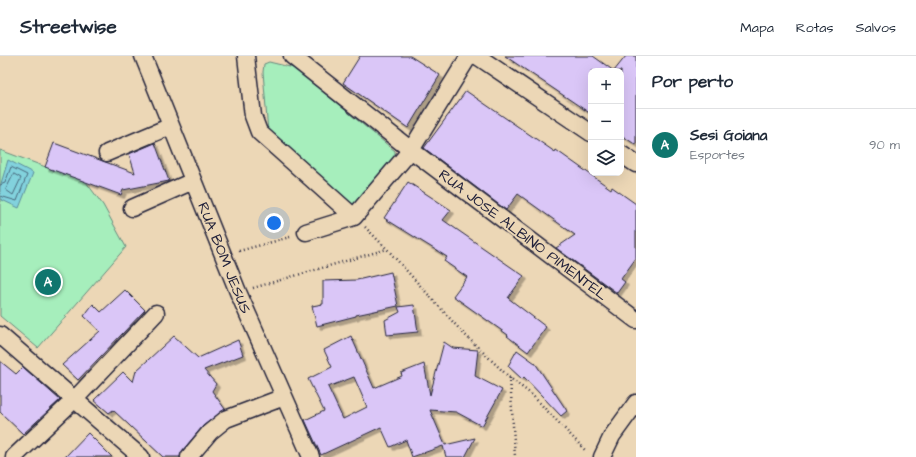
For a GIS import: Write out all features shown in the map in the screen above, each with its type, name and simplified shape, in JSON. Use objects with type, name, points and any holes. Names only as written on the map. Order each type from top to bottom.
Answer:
[{"type":"street","name":"RUA BOM JESUS","points":[[143,56],[238,292],[311,457]]},
{"type":"street","points":[[246,56],[253,116],[259,132],[354,217]]},
{"type":"street","name":"RUA JOSE ALBINO PIMENTEL","points":[[292,56],[411,150],[636,320]]},
{"type":"street","points":[[306,232],[354,217],[411,150],[469,56]]},
{"type":"street","points":[[477,56],[588,131]]},
{"type":"street","points":[[107,153],[171,126]]},
{"type":"street","points":[[624,156],[636,164]]},
{"type":"street","points":[[132,208],[193,181]]},
{"type":"street","points":[[14,457],[75,399],[156,313]]},
{"type":"street","points":[[0,335],[141,457]]},
{"type":"street","points":[[189,457],[210,432],[226,419],[284,397]]},
{"type":"street","points":[[595,455],[612,436],[636,403]]},
{"type":"path","points":[[354,217],[387,249],[463,333],[510,378],[531,394],[595,455]]},
{"type":"path","points":[[223,256],[306,232]]},
{"type":"path","points":[[238,292],[387,249]]},
{"type":"path","points":[[510,378],[515,457]]},
{"type":"green space","points":[[269,62],[294,68],[395,151],[395,158],[356,205],[350,205],[268,132],[263,72],[264,64]]},
{"type":"green space","points":[[0,150],[86,182],[103,205],[126,247],[38,348],[0,316]]},
{"type":"water","points":[[8,160],[33,173],[19,208],[0,199],[0,187]]},
{"type":"building","points":[[360,56],[410,56],[440,75],[408,128],[343,83]]},
{"type":"building","points":[[505,56],[593,56],[610,68],[588,68],[588,112]]},
{"type":"building","points":[[626,56],[636,56],[636,145],[624,137],[624,68],[616,68]]},
{"type":"building","points":[[466,91],[555,152],[556,150],[588,173],[588,176],[593,176],[611,189],[612,187],[636,204],[636,258],[621,279],[625,282],[617,293],[556,248],[575,235],[518,194],[506,210],[424,148]]},
{"type":"building","points":[[54,143],[135,173],[129,154],[155,143],[169,181],[123,190],[121,195],[45,167]]},
{"type":"building","points":[[408,182],[451,210],[443,220],[524,276],[508,298],[546,327],[528,352],[507,336],[508,335],[453,296],[467,277],[444,261],[447,257],[384,218]]},
{"type":"building","points":[[391,272],[398,306],[356,315],[317,326],[312,306],[323,304],[323,281],[357,280]]},
{"type":"building","points":[[125,290],[145,310],[78,380],[62,365],[100,331],[84,316],[93,304],[101,312]]},
{"type":"building","points":[[414,305],[418,332],[387,335],[385,320],[400,312],[398,307]]},
{"type":"building","points":[[174,336],[198,358],[238,340],[243,355],[204,370],[216,384],[212,391],[225,409],[203,426],[182,451],[180,457],[163,457],[113,410],[109,413],[94,400],[123,372],[133,382],[136,371]]},
{"type":"building","points":[[351,336],[374,388],[402,376],[401,373],[424,364],[430,395],[444,342],[453,348],[478,350],[475,376],[502,390],[482,426],[456,412],[430,410],[445,445],[475,438],[465,457],[446,457],[443,446],[412,457],[406,440],[390,447],[381,427],[321,455],[305,420],[324,411],[308,379],[332,367],[324,350]],"holes":[[[354,377],[367,407],[343,419],[328,387]]]},
{"type":"building","points":[[517,350],[535,363],[567,411],[561,416],[524,377],[522,379],[508,366]]},
{"type":"building","points":[[0,361],[16,374],[23,367],[60,400],[23,434],[0,412]]},
{"type":"building","points":[[88,433],[112,457],[65,457]]},
{"type":"place","name":"Sesi Goiana","points":[[48,282]]}]
